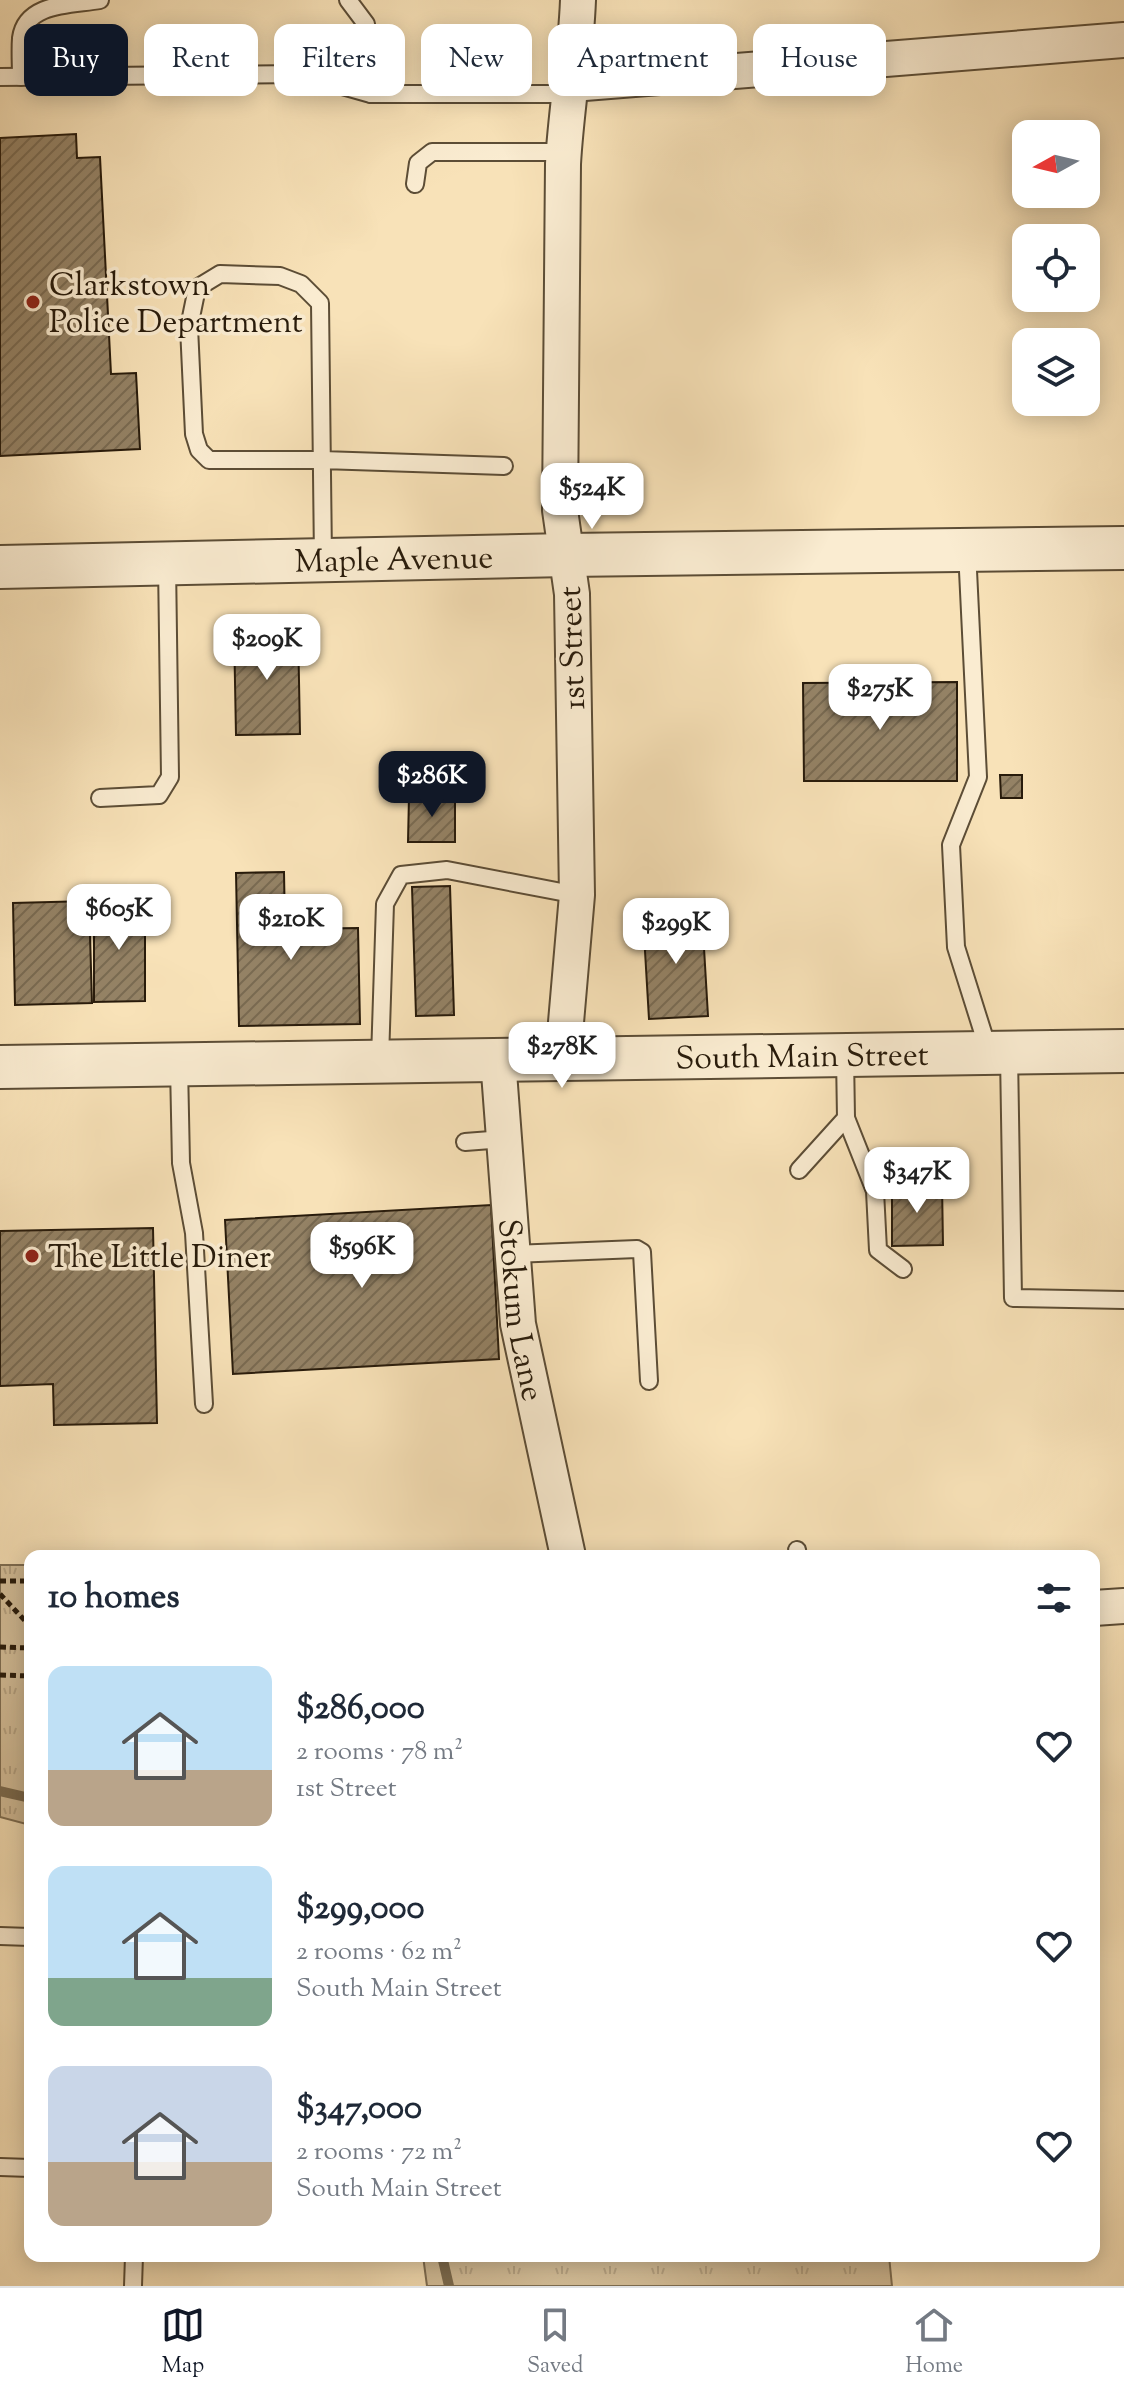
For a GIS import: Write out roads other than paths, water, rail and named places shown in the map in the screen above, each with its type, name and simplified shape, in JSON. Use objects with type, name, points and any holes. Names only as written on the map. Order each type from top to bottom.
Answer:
[{"type":"street","name":"1st Street","points":[[576,24],[578,0]]},
{"type":"street","points":[[737,74],[1124,40]]},
{"type":"street","name":"1st Street","points":[[563,1057],[577,895],[572,594],[560,510],[564,152],[570,96]]},
{"type":"street","name":"Maple Avenue","points":[[0,567],[567,555],[1124,548]]},
{"type":"street","name":"South Main Street","points":[[0,1067],[1124,1051]]},
{"type":"street","name":"Stokum Lane","points":[[498,1059],[518,1324],[567,1550]]},
{"type":"street","points":[[1100,1608],[1124,1606]]},
{"type":"lane","points":[[21,77],[21,36],[28,20],[41,10],[100,0]]},
{"type":"lane","points":[[348,0],[366,24]]},
{"type":"lane","points":[[0,77],[274,74]]},
{"type":"lane","points":[[405,93],[548,90]]},
{"type":"lane","points":[[415,184],[418,163],[432,152],[564,152]]},
{"type":"lane","points":[[323,560],[322,460],[320,303],[301,284],[280,276],[220,274],[197,288],[189,327],[194,434],[199,450],[209,460],[322,460],[504,466]]},
{"type":"lane","points":[[967,550],[978,777],[951,845],[956,947],[999,1053],[1013,1298],[1124,1300]]},
{"type":"lane","points":[[100,798],[159,795],[170,777],[167,564]]},
{"type":"lane","points":[[380,1061],[385,904],[401,875],[447,870],[577,895]]},
{"type":"lane","points":[[845,1054],[846,1118],[875,1191],[878,1250],[903,1269]]},
{"type":"lane","points":[[179,1064],[181,1163],[194,1233],[204,1404]]},
{"type":"lane","points":[[799,1170],[846,1118]]},
{"type":"lane","points":[[465,1142],[504,1139]]},
{"type":"lane","points":[[513,1254],[637,1249],[642,1252],[649,1381]]},
{"type":"lane","points":[[0,1936],[24,1937]]},
{"type":"lane","points":[[0,2167],[24,2168]]},
{"type":"lane","points":[[133,2286],[134,2262]]},
{"type":"waterway","points":[[0,1791],[24,1797]]},
{"type":"waterway","points":[[443,2262],[449,2286]]},
{"type":"place","name":"Clarkstown Police Department","points":[[33,302]]},
{"type":"place","name":"The Little Diner","points":[[32,1256]]}]
